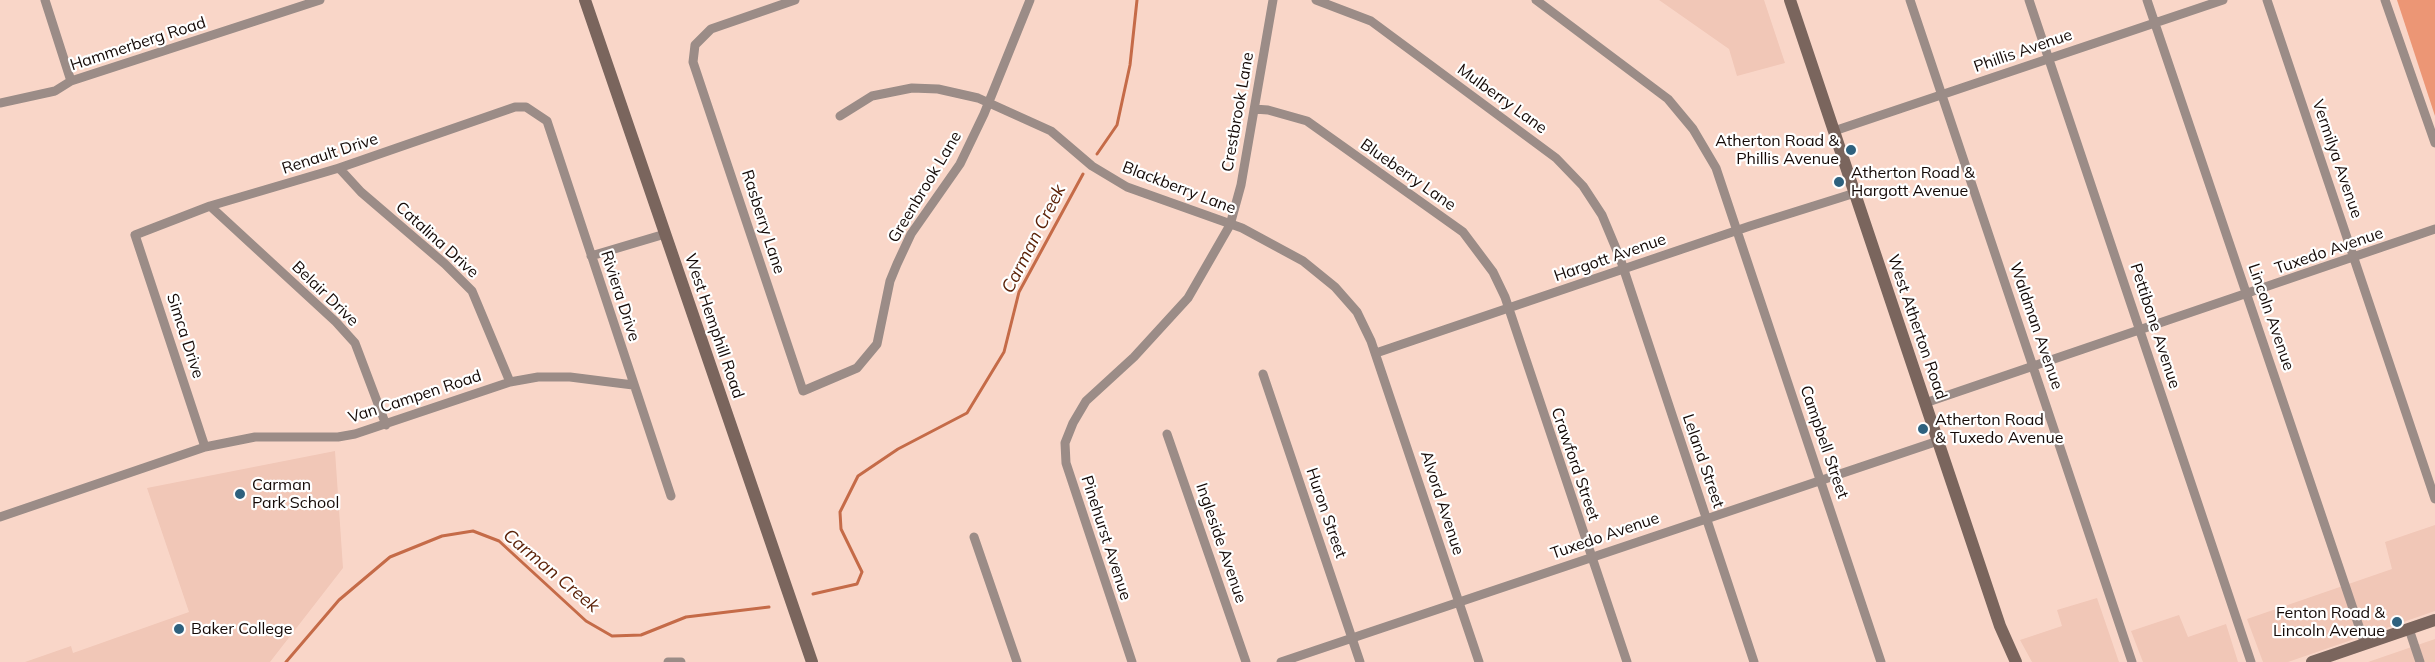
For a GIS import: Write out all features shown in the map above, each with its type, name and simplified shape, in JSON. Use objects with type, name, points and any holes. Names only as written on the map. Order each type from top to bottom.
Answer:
[{"type":"street","points":[[45,0],[70,81]]},
{"type":"street","name":"Hammerberg Road","points":[[0,103],[55,91],[70,81],[320,0]]},
{"type":"street","name":"West Hemphill Road","points":[[585,0],[812,662]]},
{"type":"street","name":"Rasberry Lane","points":[[795,0],[711,28],[694,45],[693,62],[803,391]]},
{"type":"street","name":"Greenbrook Lane","points":[[803,391],[842,377],[857,368],[868,358],[877,344],[890,281],[911,234],[960,164],[1029,0]]},
{"type":"street","name":"Crestbrook Lane","points":[[1073,423],[1086,401],[1134,357],[1188,298],[1230,225],[1241,185],[1273,0]]},
{"type":"street","name":"Mulberry Lane","points":[[1316,0],[1340,7],[1371,21],[1557,158],[1583,186],[1602,215],[1622,270]]},
{"type":"street","name":"Campbell Street","points":[[1536,0],[1668,99],[1693,129],[1716,168],[1739,231],[1740,243],[1881,662]]},
{"type":"street","name":"West Atherton Road","points":[[1790,0],[2000,626],[2014,660]]},
{"type":"street","name":"Waldman Avenue","points":[[1910,0],[2132,662]]},
{"type":"street","name":"Pettibone Avenue","points":[[2029,0],[2251,662]]},
{"type":"street","name":"Lincoln Avenue","points":[[2148,0],[2365,644]]},
{"type":"street","name":"Phillis Avenue","points":[[1834,131],[2223,0]]},
{"type":"street","name":"Vermilya Avenue","points":[[2267,0],[2435,499]]},
{"type":"street","points":[[2385,0],[2435,143]]},
{"type":"street","name":"Blackberry Lane","points":[[840,116],[872,96],[912,88],[938,89],[978,98],[999,106],[1051,130],[1092,166],[1127,187],[1242,228],[1303,261],[1335,287],[1357,312],[1376,353]]},
{"type":"street","name":"Renault Drive","points":[[135,235],[210,206],[339,168],[515,107],[526,107],[535,111]]},
{"type":"street","name":"Blueberry Lane","points":[[1254,109],[1268,110],[1306,122],[1463,232],[1493,272],[1508,309]]},
{"type":"street","name":"Riviera Drive","points":[[535,111],[547,121],[671,496]]},
{"type":"street","name":"Catalina Drive","points":[[339,168],[361,192],[445,264],[472,291],[510,382]]},
{"type":"street","name":"Hargott Avenue","points":[[1376,353],[1855,193]]},
{"type":"street","name":"Belair Drive","points":[[210,206],[336,322],[355,344],[386,425]]},
{"type":"street","name":"Tuxedo Avenue","points":[[1925,403],[2435,230]]},
{"type":"street","points":[[591,256],[665,234]]},
{"type":"street","name":"Simca Drive","points":[[135,235],[206,447]]},
{"type":"street","name":"Leland Street","points":[[1622,270],[1754,662]]},
{"type":"street","name":"Crawford Street","points":[[1508,309],[1626,662]]},
{"type":"street","name":"Alvord Avenue","points":[[1376,353],[1479,662]]},
{"type":"street","name":"Huron Street","points":[[1263,374],[1360,662]]},
{"type":"street","name":"Van Campen Road","points":[[0,517],[206,447],[255,437],[338,437],[386,425],[510,382],[538,377],[570,377],[633,385]]},
{"type":"street","name":"Pinehurst Avenue","points":[[1073,423],[1065,444],[1066,463],[1132,662]]},
{"type":"street","name":"Ingleside Avenue","points":[[1167,434],[1246,662]]},
{"type":"street","name":"Tuxedo Avenue","points":[[1281,662],[1706,517],[1938,441]]},
{"type":"street","points":[[974,537],[1017,662]]},
{"type":"street","points":[[2312,662],[2435,621]]},
{"type":"street","points":[[2409,629],[2420,662]]},
{"type":"street","points":[[668,662],[681,662]]},
{"type":"shaded area","points":[[1659,0],[1764,0],[1785,63],[1737,76],[1729,49]]},
{"type":"shaded area","points":[[2397,0],[2435,0],[2435,116]]},
{"type":"shaded area","points":[[335,451],[343,568],[270,662],[25,662],[71,646],[73,653],[189,612],[147,488]]},
{"type":"shaded area","points":[[2435,525],[2435,611],[2288,662],[2263,662],[2247,619],[2392,569],[2385,542]]},
{"type":"shaded area","points":[[2097,598],[2119,662],[2032,662],[2020,640],[2062,626],[2057,610]]},
{"type":"shaded area","points":[[2179,615],[2188,637],[2226,624],[2238,662],[2143,662],[2131,631]]},
{"type":"shaded area","points":[[2435,639],[2435,662],[2368,662]]},
{"type":"waterway","name":"Carman Creek","points":[[1097,154],[1117,125],[1130,65],[1137,0]]},
{"type":"waterway","name":"Carman Creek","points":[[813,594],[857,584],[862,572],[841,529],[840,512],[858,476],[898,449],[967,413],[1004,352],[1019,292],[1083,174]]},
{"type":"waterway","name":"Carman Creek","points":[[286,662],[339,600],[390,557],[442,536],[473,531],[499,541],[586,621],[612,636],[641,635],[686,617],[769,607]]},
{"type":"place","name":"Atherton Road & Phillis Avenue","points":[[1851,150]]},
{"type":"place","name":"Atherton Road & Hargott Avenue","points":[[1839,182]]},
{"type":"place","name":"Atherton Road & Tuxedo Avenue","points":[[1923,429]]},
{"type":"place","name":"Carman Park School","points":[[240,494]]},
{"type":"place","name":"Fenton Road & Lincoln Avenue","points":[[2397,622]]},
{"type":"place","name":"Baker College","points":[[179,629]]}]
